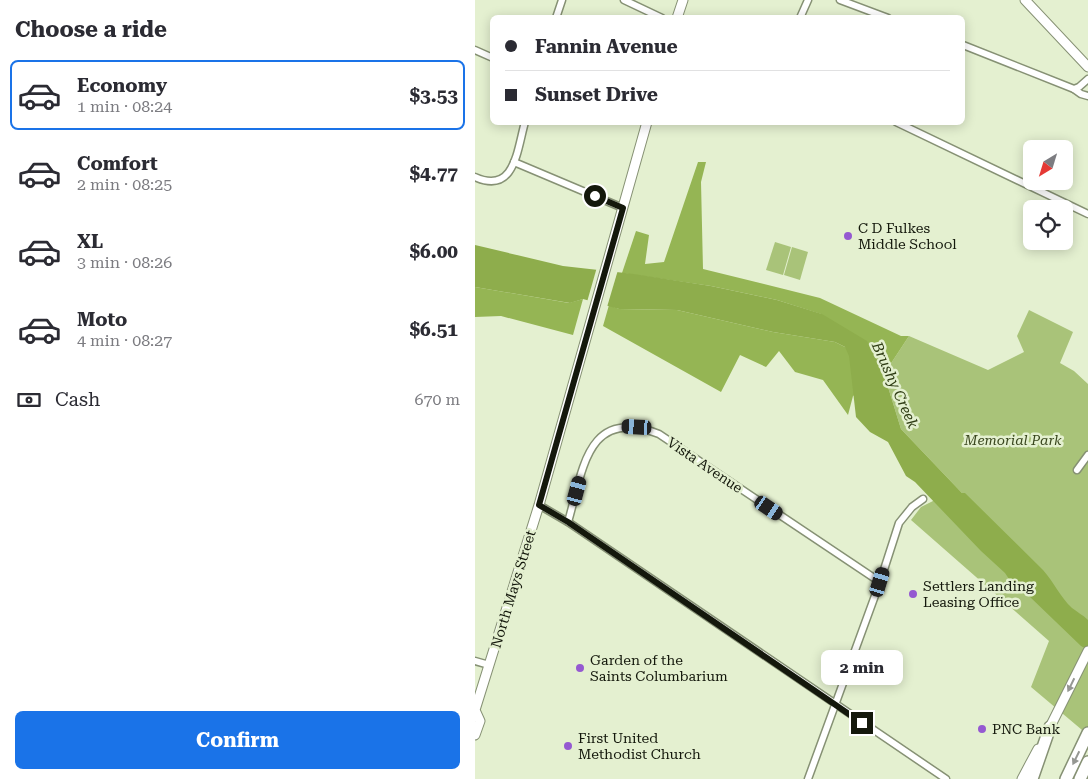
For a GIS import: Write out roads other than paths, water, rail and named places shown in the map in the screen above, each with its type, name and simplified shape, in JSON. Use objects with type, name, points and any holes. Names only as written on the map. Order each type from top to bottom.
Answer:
[{"type":"highway","points":[[1032,779],[1052,723]]},
{"type":"highway","points":[[1066,779],[1087,736]]},
{"type":"highway","points":[[1080,779],[1088,762]]},
{"type":"main road","points":[[678,15],[683,0]]},
{"type":"main road","points":[[1025,0],[1088,67]]},
{"type":"main road","name":"North Mays Street","points":[[475,735],[480,721],[475,710],[539,505],[568,404],[623,208],[643,125]]},
{"type":"main road","points":[[1022,779],[1088,651]]},
{"type":"street","points":[[557,15],[562,0]]},
{"type":"street","points":[[624,0],[656,15]]},
{"type":"street","points":[[801,15],[808,0]]},
{"type":"street","points":[[840,0],[880,15]]},
{"type":"street","points":[[965,46],[1088,96]]},
{"type":"street","points":[[475,50],[490,57]]},
{"type":"street","points":[[1074,89],[1088,79]]},
{"type":"street","points":[[475,177],[486,182],[498,181],[508,174],[514,162],[524,125]]},
{"type":"street","points":[[902,125],[1088,214]]},
{"type":"street","points":[[514,162],[623,208]]},
{"type":"street","name":"Vista Avenue","points":[[568,522],[586,460],[594,442],[602,435],[618,428],[637,427],[659,434],[880,582]]},
{"type":"street","points":[[1077,470],[1088,455]]},
{"type":"street","points":[[808,779],[880,582],[899,523],[912,507],[923,499]]},
{"type":"street","points":[[539,505],[568,522],[946,779]]},
{"type":"street","points":[[475,661],[489,664]]},
{"type":"place","name":"C D Fulkes Middle School","points":[[848,236]]},
{"type":"place","name":"Settlers Landing Leasing Office","points":[[913,594]]},
{"type":"place","name":"Garden of the Saints Columbarium","points":[[580,668]]},
{"type":"place","name":"PNC Bank","points":[[982,729]]},
{"type":"place","name":"First United Methodist Church","points":[[568,746]]},
{"type":"water label","name":"Brushy Creek","points":[[895,385]]},
{"type":"park label","name":"Memorial Park","points":[[1013,440]]}]
